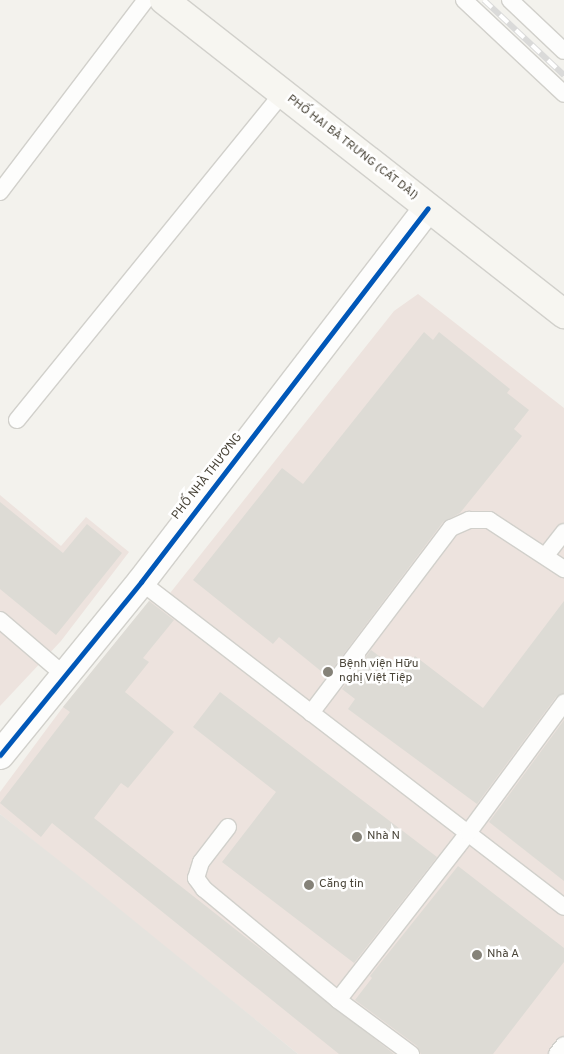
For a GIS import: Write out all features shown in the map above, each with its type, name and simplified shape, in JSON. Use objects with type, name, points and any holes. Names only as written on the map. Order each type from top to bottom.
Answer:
[{"type":"main road","name":"PHỐ HAI BÀ TRƯNG (CÁT DÀI)","points":[[164,0],[564,314]]},
{"type":"street","name":"PHỐ NHÀ THƯƠNG","points":[[0,755],[63,674],[140,582],[428,208]]},
{"type":"lane","points":[[0,192],[146,0]]},
{"type":"lane","points":[[464,0],[564,94]]},
{"type":"lane","points":[[510,0],[564,51]]},
{"type":"lane","points":[[17,420],[282,94]]},
{"type":"lane","points":[[311,713],[452,528],[469,520],[489,520],[546,555],[564,569]]},
{"type":"lane","points":[[546,555],[564,532]]},
{"type":"lane","points":[[140,582],[564,907]]},
{"type":"lane","points":[[0,620],[63,674]]},
{"type":"lane","points":[[338,1000],[468,833],[564,703]]},
{"type":"lane","points":[[228,827],[201,862],[196,878],[204,889],[338,1000],[411,1054]]},
{"type":"lane","points":[[557,1054],[564,1045]]},
{"type":"shaded area","name":"Bệnh viện Hữu nghị Việt Tiệp","points":[[418,294],[564,408],[564,1054],[298,1054],[0,814],[0,792],[63,707],[150,600],[159,607],[394,311]]},
{"type":"shaded area","points":[[0,495],[61,546],[86,517],[129,552],[61,641],[0,706]]},
{"type":"shaded area","points":[[0,814],[90,885],[298,1054],[0,1054]]},
{"type":"building","points":[[424,332],[433,340],[439,332],[510,389],[507,393],[529,410],[514,429],[522,436],[460,513],[443,522],[327,676],[279,637],[273,644],[193,580],[282,468],[303,484]]},
{"type":"building","points":[[0,502],[63,553],[87,524],[122,553],[56,635],[0,589]]},
{"type":"building","points":[[149,601],[174,620],[143,658],[149,662],[125,692],[174,732],[128,788],[121,783],[94,818],[394,1054],[339,1054],[52,823],[41,837],[0,803],[70,712],[63,707]]},
{"type":"building","points":[[564,601],[564,693],[556,697],[477,804],[348,709],[355,699],[342,689],[371,650],[402,673],[415,656],[483,708]]},
{"type":"building","points":[[220,692],[437,857],[354,963],[222,862],[276,792],[193,727]]},
{"type":"building","points":[[564,720],[564,881],[489,822]]},
{"type":"building","name":"Nhà A","points":[[458,866],[564,948],[564,962],[493,1054],[421,1054],[417,1046],[355,1000],[372,978],[370,976]]},
{"type":"railway","points":[[484,0],[564,75]]},
{"type":"cycle path","points":[[0,755],[141,582],[428,208]]},
{"type":"place","name":"Bệnh viện Hữu nghị Việt Tiệp","points":[[328,672]]},
{"type":"place","name":"Nhà N","points":[[357,837]]},
{"type":"place","name":"Căng tin","points":[[309,885]]},
{"type":"place","name":"Nhà A","points":[[477,955]]}]
